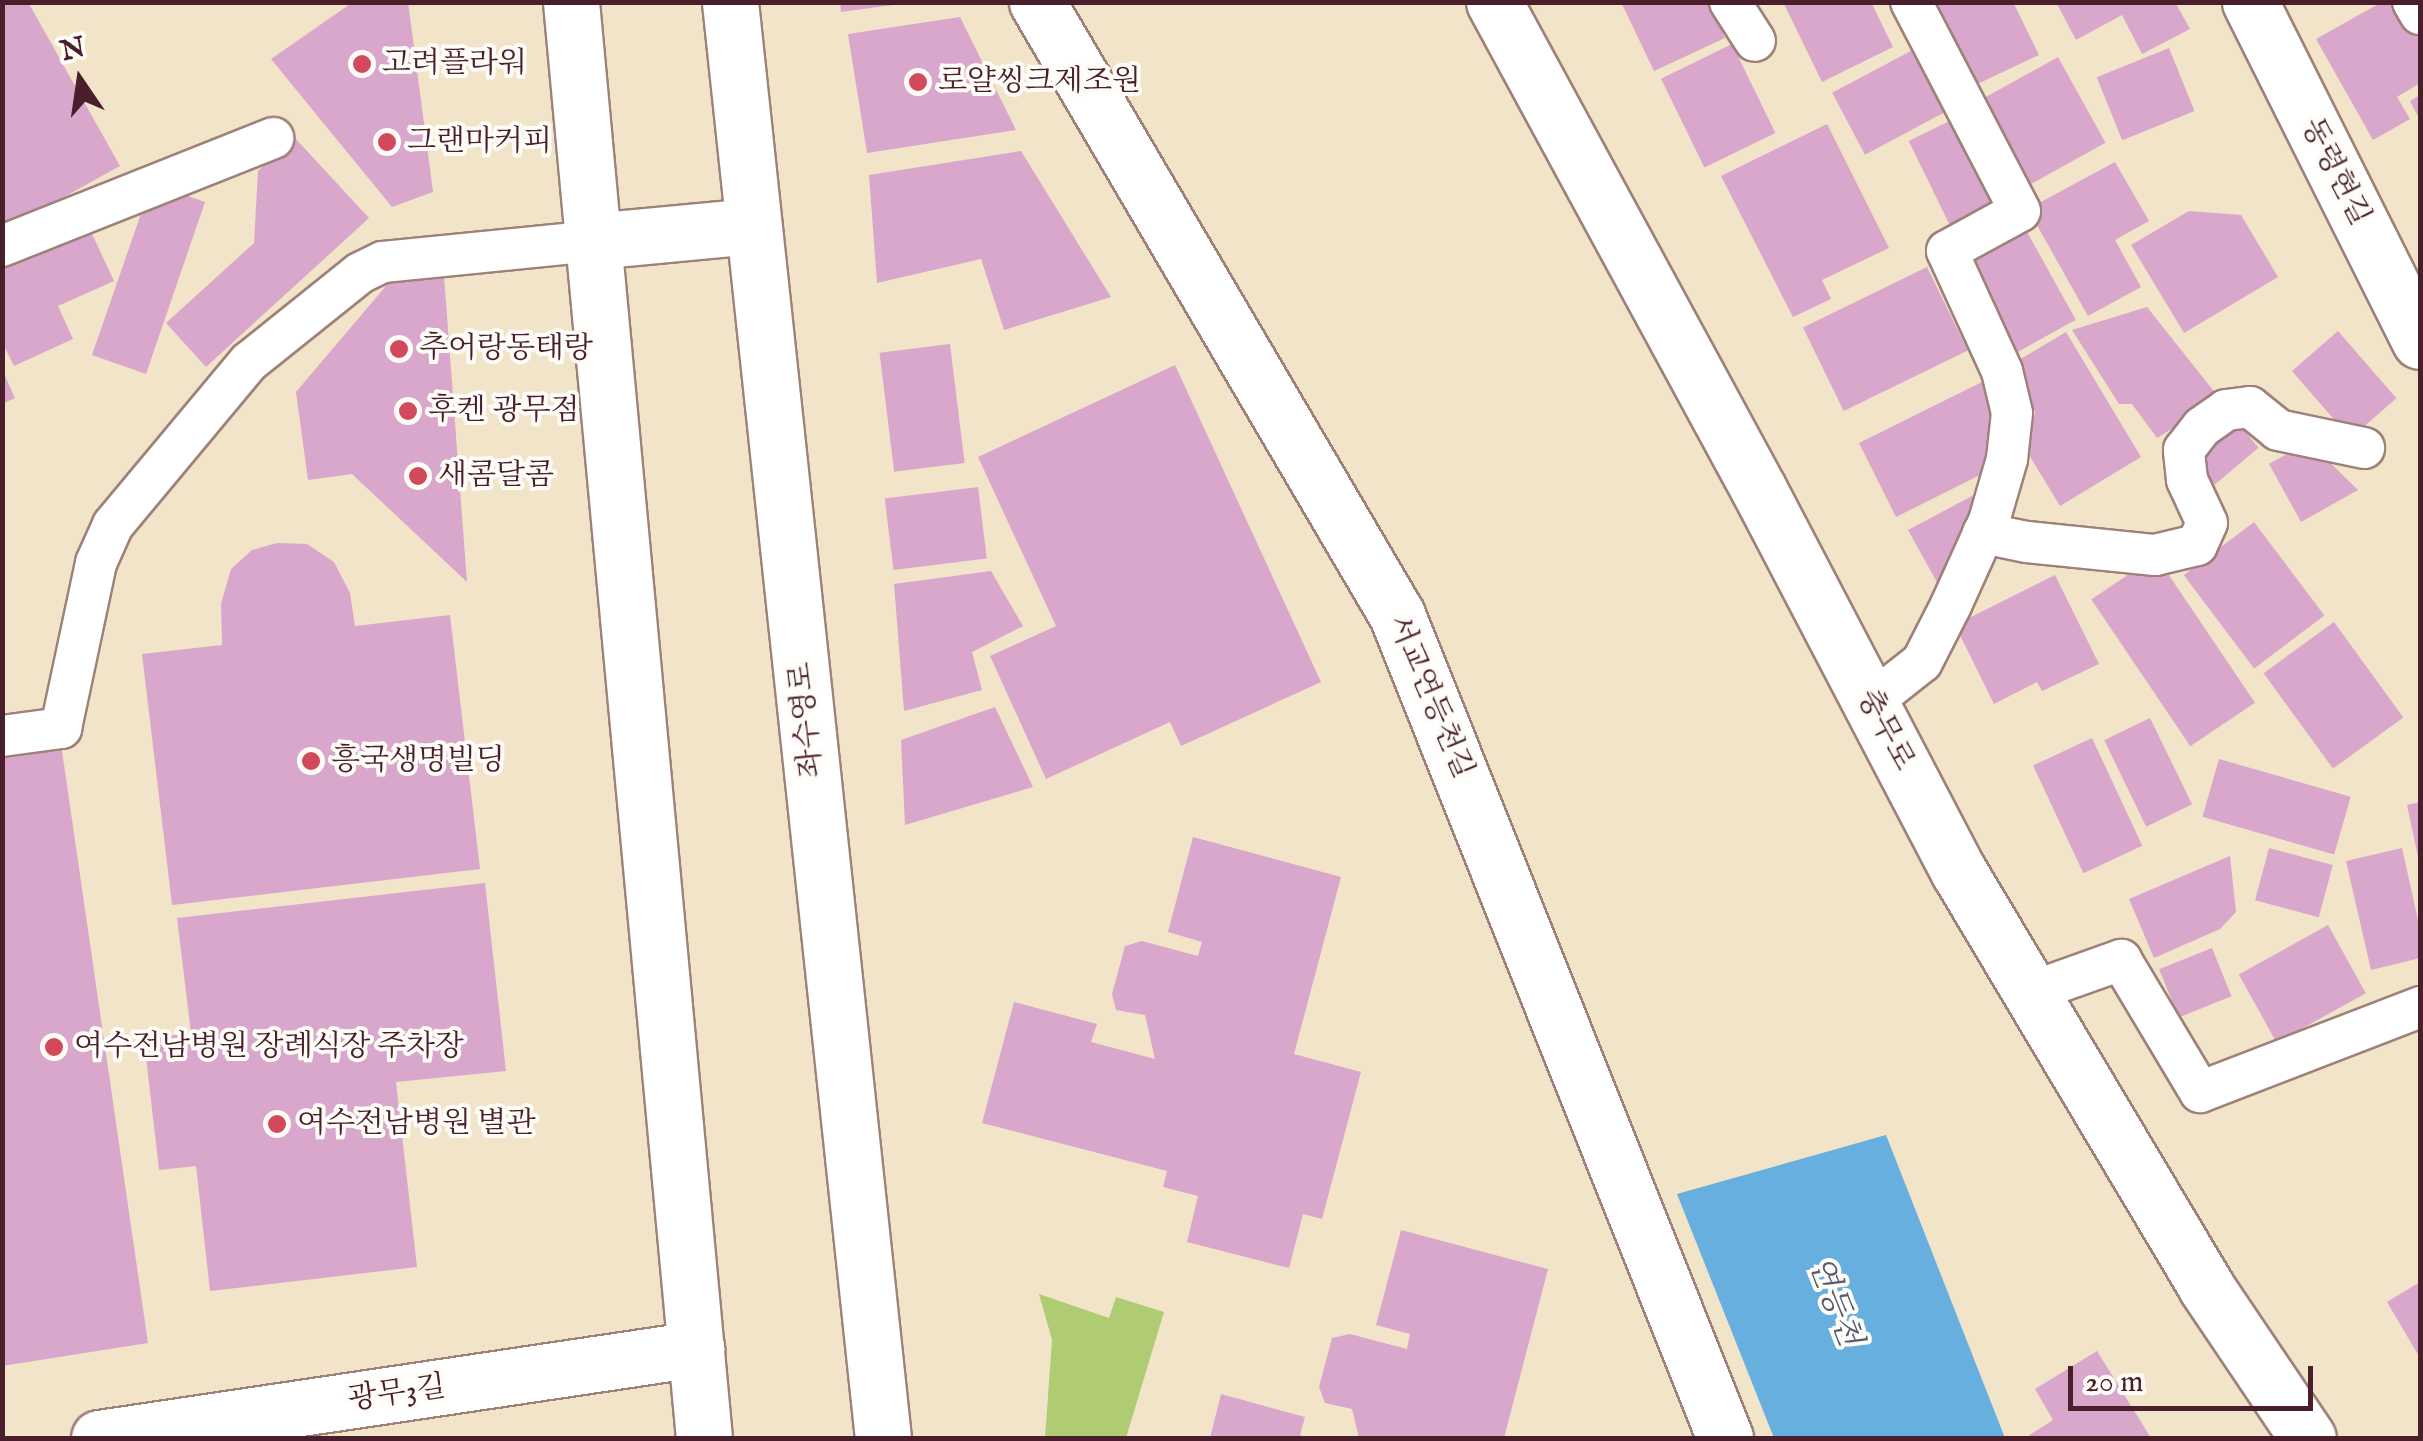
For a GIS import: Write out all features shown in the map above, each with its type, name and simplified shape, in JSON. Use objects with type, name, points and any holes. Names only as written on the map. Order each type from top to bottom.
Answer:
[{"type":"street","points":[[571,2],[704,1438]]},
{"type":"street","name":"좌수영로","points":[[730,2],[883,1438]]},
{"type":"street","name":"서교연등천길","points":[[1037,2],[1398,615],[1725,1438]]},
{"type":"street","name":"동령현길","points":[[2250,2],[2420,341]]},
{"type":"street","name":"충무로","points":[[1497,3],[1959,872],[2206,1287],[2308,1438]]},
{"type":"street","points":[[593,241],[754,226]]},
{"type":"street","name":"광무3길","points":[[99,1438],[696,1350]]},
{"type":"lane","points":[[1730,2],[1755,42]]},
{"type":"lane","points":[[1870,703],[1922,662],[1983,533],[2007,459],[2012,413],[2002,371],[1947,251],[2020,210],[1911,2]]},
{"type":"lane","points":[[2412,2],[2420,14]]},
{"type":"lane","points":[[2,246],[273,138]]},
{"type":"lane","points":[[2,736],[60,728],[96,562],[113,525],[249,362],[360,273],[382,262],[593,241]]},
{"type":"lane","points":[[1983,533],[2027,542],[2156,555],[2197,545],[2207,523],[2187,480],[2184,450],[2202,427],[2226,410],[2250,407],[2278,430],[2364,448]]},
{"type":"lane","points":[[2031,992],[2121,960],[2200,1092],[2420,1007]]},
{"type":"green space","points":[[1039,1294],[1109,1318],[1116,1297],[1164,1312],[1126,1438],[1045,1438],[1052,1340]]},
{"type":"water","name":"연등천","points":[[1886,1135],[2005,1438],[1774,1438],[1677,1194]]},
{"type":"building","points":[[2,2],[28,2],[120,166],[8,228],[2,218]]},
{"type":"building","points":[[353,2],[408,2],[433,192],[392,207],[271,59]]},
{"type":"building","points":[[840,2],[893,2],[893,5],[841,12]]},
{"type":"building","points":[[1621,2],[1708,2],[1725,38],[1654,71]]},
{"type":"building","points":[[1783,2],[1871,2],[1893,47],[1822,82]]},
{"type":"building","points":[[1925,2],[2013,2],[2039,55],[1967,89]]},
{"type":"building","points":[[2056,2],[2175,2],[2190,29],[2142,54],[2122,15],[2076,40]]},
{"type":"building","points":[[2382,2],[2403,2],[2420,34],[2420,83],[2397,97],[2410,119],[2373,140],[2316,39]]},
{"type":"building","points":[[960,17],[1016,130],[867,153],[848,34]]},
{"type":"building","points":[[1732,44],[1775,133],[1704,168],[1661,79]]},
{"type":"building","points":[[1924,44],[1957,106],[1865,155],[1832,93]]},
{"type":"building","points":[[2169,48],[2194,111],[2122,140],[2097,77]]},
{"type":"building","points":[[2058,57],[2106,143],[2019,191],[1971,105]]},
{"type":"building","points":[[2420,95],[2420,120],[2410,101]]},
{"type":"building","points":[[1968,112],[2013,204],[1953,233],[1909,141]]},
{"type":"building","points":[[1827,124],[1889,248],[1822,280],[1831,299],[1793,317],[1721,176]]},
{"type":"building","points":[[294,137],[369,218],[206,367],[166,323],[254,243],[258,171]]},
{"type":"building","points":[[1021,151],[1111,297],[1004,330],[981,259],[877,283],[869,175]]},
{"type":"building","points":[[2115,162],[2149,221],[2115,240],[2141,287],[2088,316],[2028,209]]},
{"type":"building","points":[[174,191],[205,202],[146,374],[92,355],[144,205]]},
{"type":"building","points":[[2189,211],[2241,215],[2278,277],[2184,333],[2131,245]]},
{"type":"building","points":[[2021,221],[2076,320],[2012,355],[1957,256]]},
{"type":"building","points":[[87,223],[114,281],[58,306],[73,339],[14,366],[2,342],[2,260]]},
{"type":"building","points":[[443,263],[467,582],[352,474],[308,480],[296,392],[402,267]]},
{"type":"building","points":[[1927,267],[1968,351],[1844,411],[1803,327]]},
{"type":"building","points":[[2147,307],[2220,399],[2157,438],[2132,404],[2119,404],[2072,330]]},
{"type":"building","points":[[2338,331],[2396,398],[2350,438],[2292,371]]},
{"type":"building","points":[[2066,332],[2141,457],[2060,506],[2028,453],[2035,412],[2007,367]]},
{"type":"building","points":[[950,344],[965,463],[894,472],[880,353]]},
{"type":"building","points":[[1175,365],[1321,682],[1181,746],[1170,722],[1046,779],[990,656],[1056,626],[978,457]]},
{"type":"building","points":[[2,369],[15,398],[2,404]]},
{"type":"building","points":[[1990,378],[2000,465],[1896,517],[1859,443]]},
{"type":"building","points":[[2236,421],[2258,448],[2215,484],[2192,458]]},
{"type":"building","points":[[2309,442],[2358,490],[2301,522],[2269,464]]},
{"type":"building","points":[[978,487],[987,558],[893,570],[885,498]]},
{"type":"building","points":[[1987,488],[1939,586],[1908,530]]},
{"type":"building","points":[[2254,522],[2324,615],[2254,668],[2184,575]]},
{"type":"building","name":"흥국생명빌딩","points":[[277,543],[307,544],[334,562],[350,593],[355,626],[450,615],[480,869],[172,905],[142,654],[222,645],[221,604],[231,569],[252,550]]},
{"type":"building","points":[[2156,556],[2255,703],[2190,746],[2091,600]]},
{"type":"building","points":[[991,571],[1023,626],[972,652],[982,690],[904,711],[894,584]]},
{"type":"building","points":[[2055,575],[2099,664],[2042,691],[2037,682],[1994,704],[1955,625]]},
{"type":"building","points":[[2334,622],[2403,717],[2333,769],[2264,673]]},
{"type":"building","points":[[995,707],[1033,787],[905,825],[901,740]]},
{"type":"building","points":[[2150,718],[2192,804],[2146,827],[2104,740]]},
{"type":"building","points":[[2092,738],[2142,846],[2083,873],[2033,765]]},
{"type":"building","name":"여수전남병원 장례식장 주차장","points":[[61,744],[148,1343],[2,1366],[2,752]]},
{"type":"building","points":[[2219,759],[2351,797],[2334,854],[2202,817]]},
{"type":"building","points":[[2420,802],[2420,862],[2419,862],[2407,805]]},
{"type":"building","points":[[1193,837],[1341,877],[1294,1054],[1361,1072],[1322,1219],[1303,1214],[1289,1268],[1187,1242],[1198,1196],[1163,1187],[1167,1171],[982,1123],[1014,1002],[1097,1024],[1091,1042],[1155,1059],[1145,1015],[1116,1010],[1112,994],[1125,946],[1142,941],[1198,956],[1202,942],[1168,932]]},
{"type":"building","points":[[2269,848],[2333,865],[2319,917],[2255,900]]},
{"type":"building","points":[[2402,848],[2420,929],[2420,958],[2371,970],[2346,861]]},
{"type":"building","points":[[2230,856],[2236,912],[2220,929],[2154,958],[2129,899]]},
{"type":"building","name":"여수전남병원 별관","points":[[485,883],[506,1071],[396,1082],[417,1267],[210,1291],[196,1166],[159,1170],[144,1039],[191,1033],[177,918]]},
{"type":"building","points":[[2328,925],[2366,993],[2277,1043],[2239,974]]},
{"type":"building","points":[[2212,948],[2231,996],[2179,1018],[2159,969]]},
{"type":"building","points":[[1401,1230],[1548,1269],[1504,1438],[1359,1438],[1352,1409],[1325,1403],[1319,1387],[1332,1338],[1350,1334],[1407,1349],[1410,1334],[1376,1325]]},
{"type":"building","points":[[2420,1282],[2420,1358],[2387,1302]]},
{"type":"building","points":[[2097,1351],[2151,1438],[2025,1438],[2053,1420],[2035,1389]]},
{"type":"building","points":[[1221,1394],[1305,1417],[1300,1435],[1309,1438],[1210,1438]]},
{"type":"place","name":"고려플라워","points":[[362,64]]},
{"type":"place","name":"로얄씽크제조원","points":[[918,82]]},
{"type":"place","name":"그랜마커피","points":[[387,142]]},
{"type":"place","name":"추어랑동태랑","points":[[399,349]]},
{"type":"place","name":"후켄 광무점","points":[[408,411]]},
{"type":"place","name":"새콤달콤","points":[[418,476]]},
{"type":"place","name":"흥국생명빌딩","points":[[311,761]]},
{"type":"place","name":"여수전남병원 장례식장 주차장","points":[[54,1047]]},
{"type":"place","name":"여수전남병원 별관","points":[[277,1124]]}]
